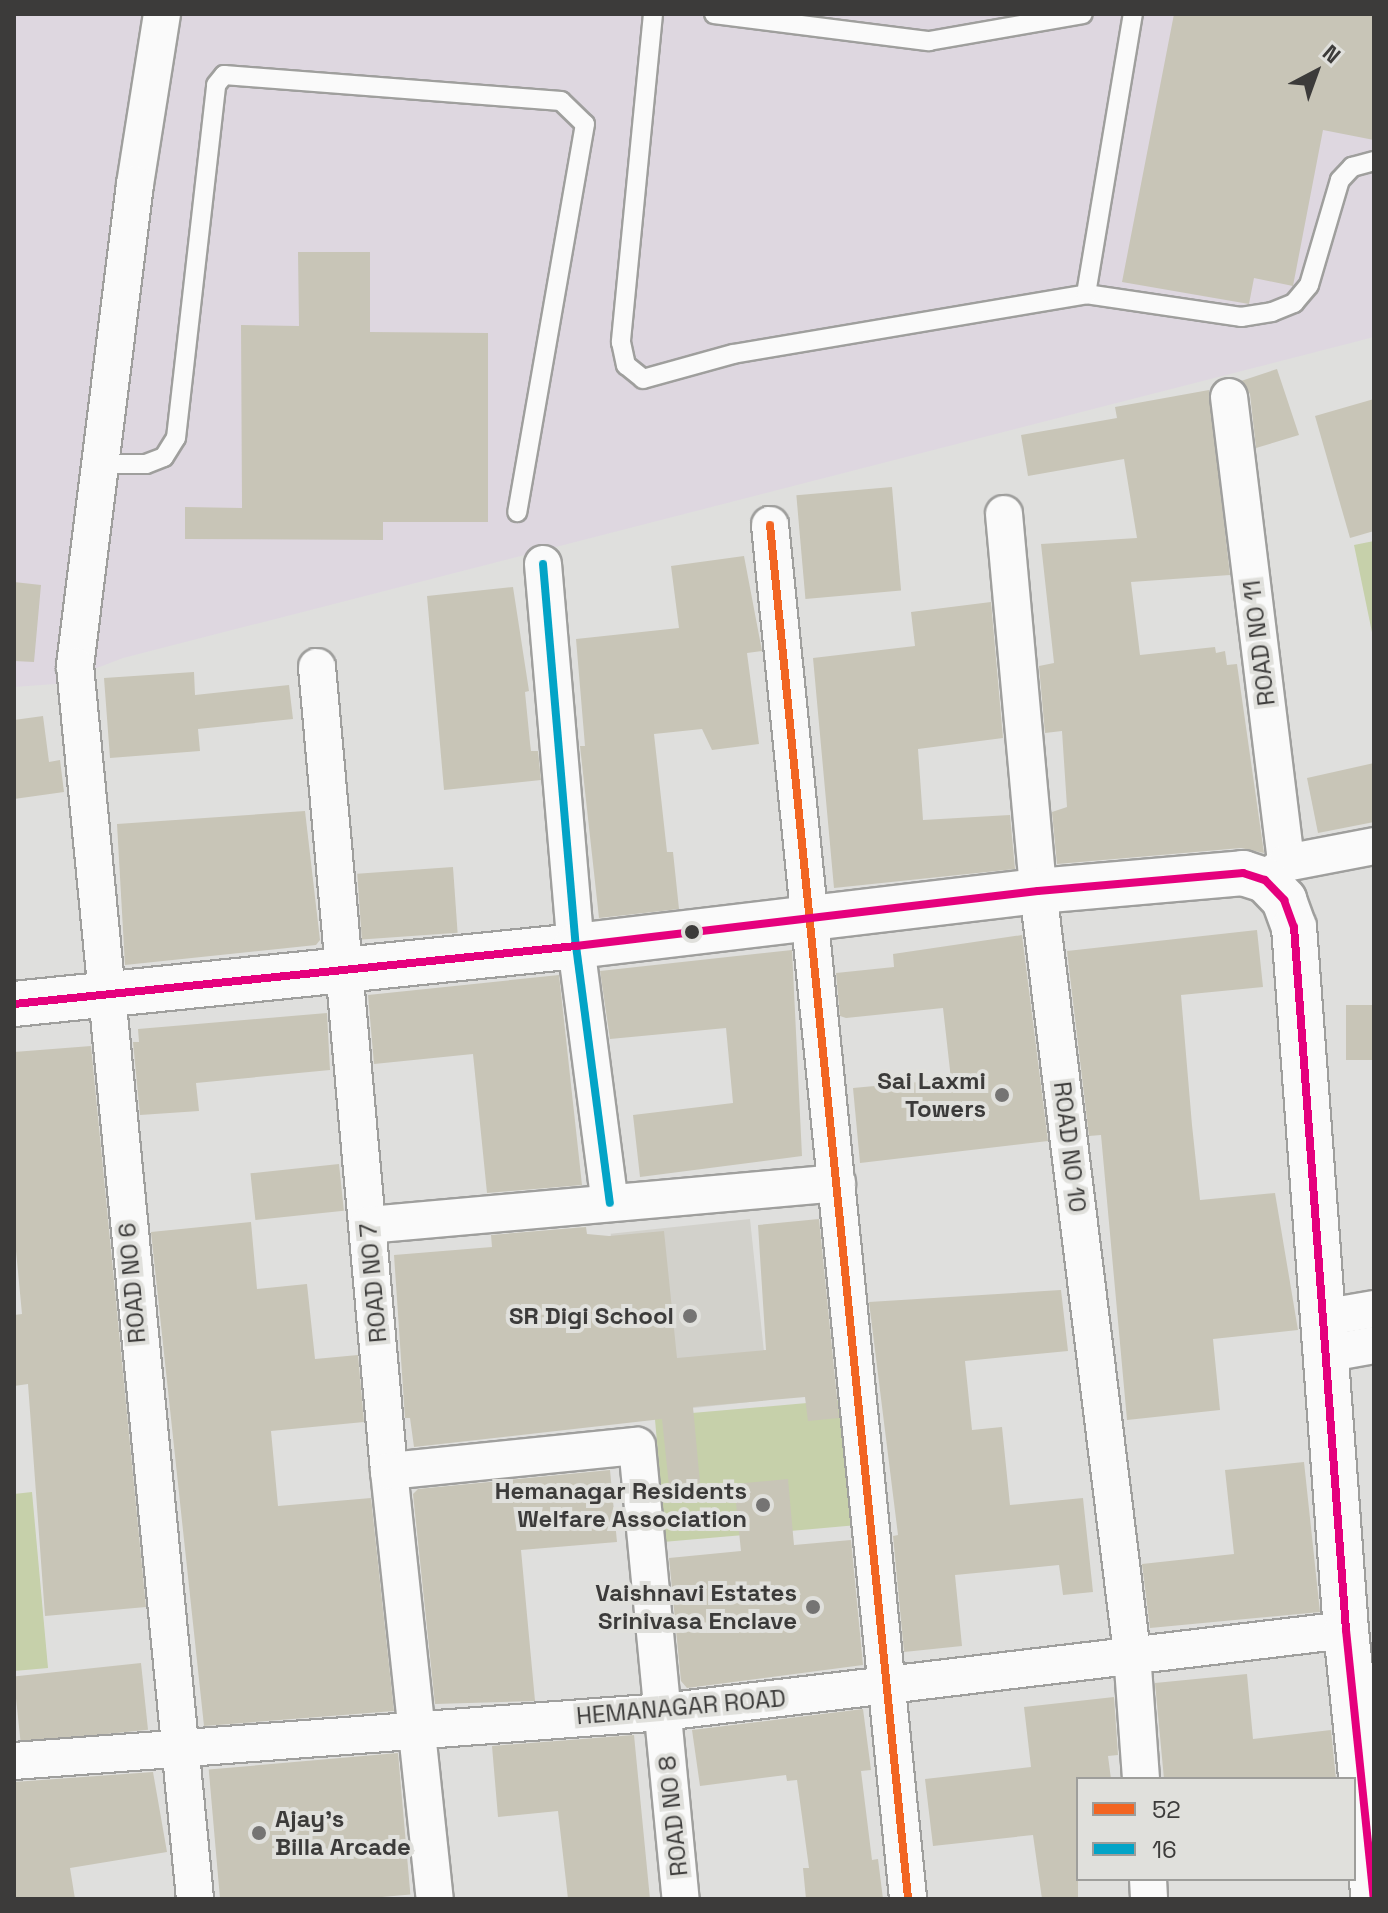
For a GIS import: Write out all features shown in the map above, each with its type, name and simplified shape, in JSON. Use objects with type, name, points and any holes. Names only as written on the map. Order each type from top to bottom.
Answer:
[{"type":"street","name":"ROAD NO 6","points":[[162,14],[75,666],[177,1748],[195,1899]]},
{"type":"street","name":"ROAD NO 11","points":[[1229,397],[1276,871]]},
{"type":"street","name":"ROAD NO 10","points":[[1004,514],[1038,891],[1132,1653],[1141,1777]]},
{"type":"street","points":[[770,525],[908,1899]]},
{"type":"street","points":[[543,564],[576,946],[610,1203]]},
{"type":"street","name":"ROAD NO 7","points":[[317,667],[389,1471],[435,1899]]},
{"type":"street","points":[[14,1004],[576,946],[1038,891],[1276,871],[1374,846]]},
{"type":"street","points":[[1276,871],[1294,927],[1346,1630],[1374,1899]]},
{"type":"street","points":[[368,1225],[837,1183]]},
{"type":"street","points":[[1323,1336],[1374,1309]]},
{"type":"street","points":[[1323,1336],[1374,1345]]},
{"type":"street","name":"ROAD NO 8","points":[[389,1471],[637,1446],[681,1899]]},
{"type":"street","name":"HEMANAGAR ROAD","points":[[14,1761],[416,1728],[663,1712],[1132,1653],[1346,1630]]},
{"type":"lane","points":[[653,14],[621,342],[626,365],[643,379],[733,354],[1086,294],[1241,317],[1294,303],[1314,272],[1340,180],[1352,167],[1374,161]]},
{"type":"lane","points":[[714,14],[929,41],[1083,14]]},
{"type":"lane","points":[[1086,294],[1133,14]]},
{"type":"lane","points":[[100,464],[146,464],[164,457],[176,438],[216,85],[224,75],[561,101],[585,124],[517,512]]},
{"type":"shaded area","points":[[14,14],[1374,14],[1374,337],[123,658],[55,684],[14,687]]},
{"type":"shaded area","name":"SR Digi School","points":[[750,1219],[769,1400],[630,1415],[611,1234]]},
{"type":"green space","points":[[1374,541],[1374,642],[1354,545]]},
{"type":"green space","points":[[841,1400],[852,1526],[666,1542],[655,1416]]},
{"type":"green space","points":[[32,1492],[48,1668],[14,1671],[14,1494]]},
{"type":"building","points":[[1174,14],[1374,14],[1374,140],[1323,130],[1293,286],[1254,278],[1249,304],[1122,282]]},
{"type":"building","points":[[298,252],[370,252],[370,332],[488,333],[488,522],[383,522],[383,540],[185,539],[185,507],[242,508],[241,325],[299,326]]},
{"type":"building","points":[[1277,369],[1299,435],[1256,448],[1250,394],[1241,381]]},
{"type":"building","points":[[1209,390],[1230,575],[1131,582],[1140,655],[1215,647],[1216,653],[1225,651],[1227,665],[1237,664],[1264,853],[1241,848],[1057,864],[1052,812],[1067,807],[1062,731],[1045,733],[1039,666],[1054,663],[1041,544],[1137,538],[1124,459],[1028,476],[1021,435],[1117,418],[1115,407]]},
{"type":"building","points":[[1374,399],[1374,531],[1350,538],[1315,416]]},
{"type":"building","points":[[892,487],[901,591],[805,599],[796,495]]},
{"type":"building","points":[[744,556],[762,651],[747,653],[759,744],[712,750],[702,729],[654,734],[667,852],[673,852],[679,909],[599,918],[580,746],[585,746],[576,639],[679,628],[671,566]]},
{"type":"building","points":[[14,582],[41,585],[34,662],[14,661]]},
{"type":"building","points":[[513,587],[529,691],[525,692],[531,751],[538,751],[541,780],[444,790],[427,596]]},
{"type":"building","points":[[991,602],[1003,738],[918,749],[923,820],[1010,815],[1015,869],[834,888],[813,658],[915,646],[911,612]]},
{"type":"building","points":[[194,672],[195,695],[289,685],[293,719],[198,729],[200,751],[110,758],[104,678]]},
{"type":"building","points":[[43,716],[49,762],[60,760],[64,792],[14,799],[14,720]]},
{"type":"building","points":[[1374,763],[1374,822],[1318,833],[1307,778]]},
{"type":"building","points":[[305,811],[320,940],[316,945],[125,965],[117,824]]},
{"type":"building","points":[[453,867],[458,933],[362,940],[357,874]]},
{"type":"building","points":[[1257,930],[1263,987],[1181,995],[1192,1125],[1200,1200],[1275,1193],[1298,1330],[1213,1339],[1220,1410],[1127,1420],[1101,1135],[1089,1136],[1067,951]]},
{"type":"building","points":[[1022,935],[1048,1141],[860,1163],[853,1088],[951,1079],[943,1008],[846,1018],[840,1016],[836,973],[894,967],[893,954]]},
{"type":"building","points":[[792,950],[802,1156],[640,1177],[633,1115],[733,1103],[726,1028],[610,1039],[600,971]]},
{"type":"building","points":[[559,975],[582,1185],[487,1193],[473,1054],[374,1064],[368,995]]},
{"type":"building","points":[[1346,1005],[1374,1005],[1374,1060],[1346,1060]]},
{"type":"building","points":[[327,1013],[330,1070],[196,1083],[199,1111],[140,1115],[133,1042],[139,1042],[138,1029]]},
{"type":"building","points":[[91,1046],[146,1607],[45,1616],[28,1384],[14,1386],[14,1315],[22,1314],[14,1230],[14,1052]]},
{"type":"building","points":[[339,1164],[344,1211],[255,1220],[250,1173]]},
{"type":"building","points":[[819,1219],[839,1418],[808,1421],[805,1397],[693,1407],[700,1483],[669,1486],[662,1419],[414,1447],[410,1418],[405,1418],[394,1255],[492,1247],[491,1235],[586,1227],[587,1234],[609,1236],[664,1231],[677,1358],[766,1350],[758,1225]]},
{"type":"building","points":[[251,1222],[257,1289],[307,1284],[315,1359],[358,1355],[364,1422],[271,1431],[278,1506],[371,1498],[394,1711],[204,1726],[151,1232]]},
{"type":"building","points":[[1061,1290],[1068,1351],[965,1361],[972,1430],[1002,1427],[1010,1505],[1083,1498],[1093,1592],[1063,1595],[1059,1565],[955,1575],[962,1646],[904,1652],[893,1536],[898,1535],[869,1302]]},
{"type":"building","points":[[1304,1462],[1320,1612],[1150,1628],[1142,1564],[1234,1554],[1225,1470]]},
{"type":"building","points":[[610,1470],[617,1542],[521,1550],[535,1701],[435,1704],[413,1494],[418,1489]]},
{"type":"building","points":[[788,1479],[794,1545],[851,1540],[863,1665],[687,1688],[681,1681],[669,1558],[741,1551],[734,1484]]},
{"type":"building","points":[[141,1663],[148,1730],[21,1743],[14,1676]]},
{"type":"building","points":[[1247,1674],[1253,1739],[1331,1730],[1336,1777],[1164,1777],[1155,1683]]},
{"type":"building","points":[[1114,1697],[1118,1755],[1108,1756],[1111,1777],[1076,1777],[1078,1899],[1042,1899],[1033,1835],[933,1846],[925,1779],[1031,1767],[1024,1707]]},
{"type":"building","points":[[863,1709],[871,1770],[861,1771],[872,1860],[878,1859],[883,1899],[806,1899],[803,1868],[809,1868],[797,1780],[787,1781],[786,1775],[700,1786],[692,1730]]},
{"type":"building","points":[[634,1735],[650,1899],[568,1899],[558,1811],[498,1817],[492,1746]]},
{"type":"building","points":[[398,1753],[410,1894],[358,1899],[220,1899],[209,1770]]},
{"type":"building","points":[[153,1772],[167,1852],[70,1868],[75,1899],[14,1899],[14,1782]]},
{"type":"transit line","name":"52","points":[[770,525],[908,1899]]},
{"type":"transit line","name":"16","points":[[543,564],[576,946],[610,1203]]},
{"type":"transit line","points":[[14,1004],[576,946],[1038,891],[1243,873],[1265,880],[1284,900],[1294,927],[1346,1630],[1374,1899]]},
{"type":"place","name":"Sai Laxmi Towers","points":[[1002,1095]]},
{"type":"place","name":"SR Digi School","points":[[690,1316]]},
{"type":"place","name":"Hemanagar Residents Welfare Association","points":[[763,1505]]},
{"type":"place","name":"Vaishnavi Estates Srinivasa Enclave","points":[[813,1607]]},
{"type":"place","name":"Ajay's Billa Arcade","points":[[259,1833]]}]
